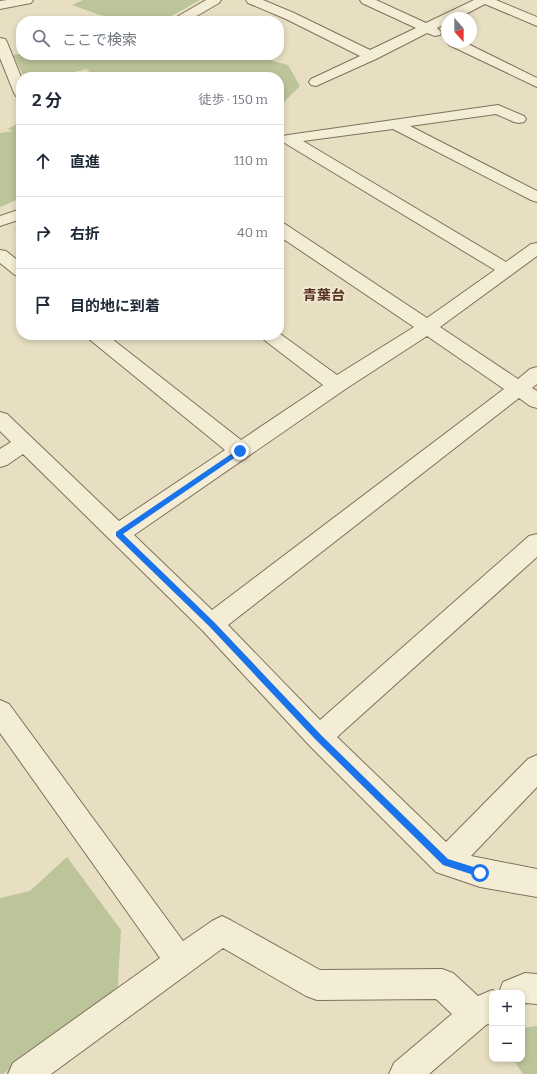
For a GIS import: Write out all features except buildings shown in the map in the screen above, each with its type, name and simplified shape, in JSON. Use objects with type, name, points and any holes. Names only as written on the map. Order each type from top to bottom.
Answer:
[{"type":"street","points":[[0,5],[27,0]]},
{"type":"street","points":[[188,16],[215,0]]},
{"type":"street","points":[[252,0],[290,16],[371,56]]},
{"type":"street","points":[[366,0],[441,35]]},
{"type":"street","points":[[460,12],[485,0],[537,22]]},
{"type":"street","points":[[316,82],[441,21]]},
{"type":"street","points":[[0,42],[15,88]]},
{"type":"street","points":[[466,48],[537,83]]},
{"type":"street","points":[[506,269],[288,139],[498,109],[519,119]]},
{"type":"street","points":[[395,124],[537,197]]},
{"type":"street","points":[[0,221],[16,216]]},
{"type":"street","points":[[284,231],[537,401]]},
{"type":"street","points":[[118,534],[337,385],[427,327],[537,248]]},
{"type":"street","points":[[0,255],[16,267]]},
{"type":"street","points":[[101,340],[240,451]]},
{"type":"street","points":[[276,340],[337,385]]},
{"type":"street","points":[[211,624],[537,374]]},
{"type":"street","points":[[0,419],[211,624],[319,737],[446,862],[480,873],[537,882]]},
{"type":"street","points":[[0,459],[25,444]]},
{"type":"street","points":[[319,737],[537,543]]},
{"type":"street","points":[[0,712],[180,961]]},
{"type":"street","points":[[446,862],[537,768]]},
{"type":"street","points":[[24,1074],[222,931],[317,985],[442,984],[483,1009],[405,1074]]},
{"type":"street","points":[[521,990],[525,988],[537,988]]},
{"type":"green space","points":[[83,0],[200,0],[172,16],[104,16],[72,5]]},
{"type":"green space","points":[[13,55],[16,55],[16,60],[270,60],[288,65],[300,86],[284,102],[284,72],[90,72],[86,69],[75,72],[22,72]]},
{"type":"green space","points":[[16,124],[16,200],[0,207],[0,133],[13,131],[7,129]]},
{"type":"green space","points":[[67,857],[121,930],[117,998],[3,1074],[0,1074],[0,898],[30,891]]},
{"type":"green space","points":[[537,1026],[537,1074],[523,1074],[515,1062],[525,1062],[525,1028]]},
{"type":"district","name":"青葉台","points":[[324,295]]},
{"type":"route","points":[[240,451],[118,534],[211,624],[319,737],[446,862],[480,873]]}]
